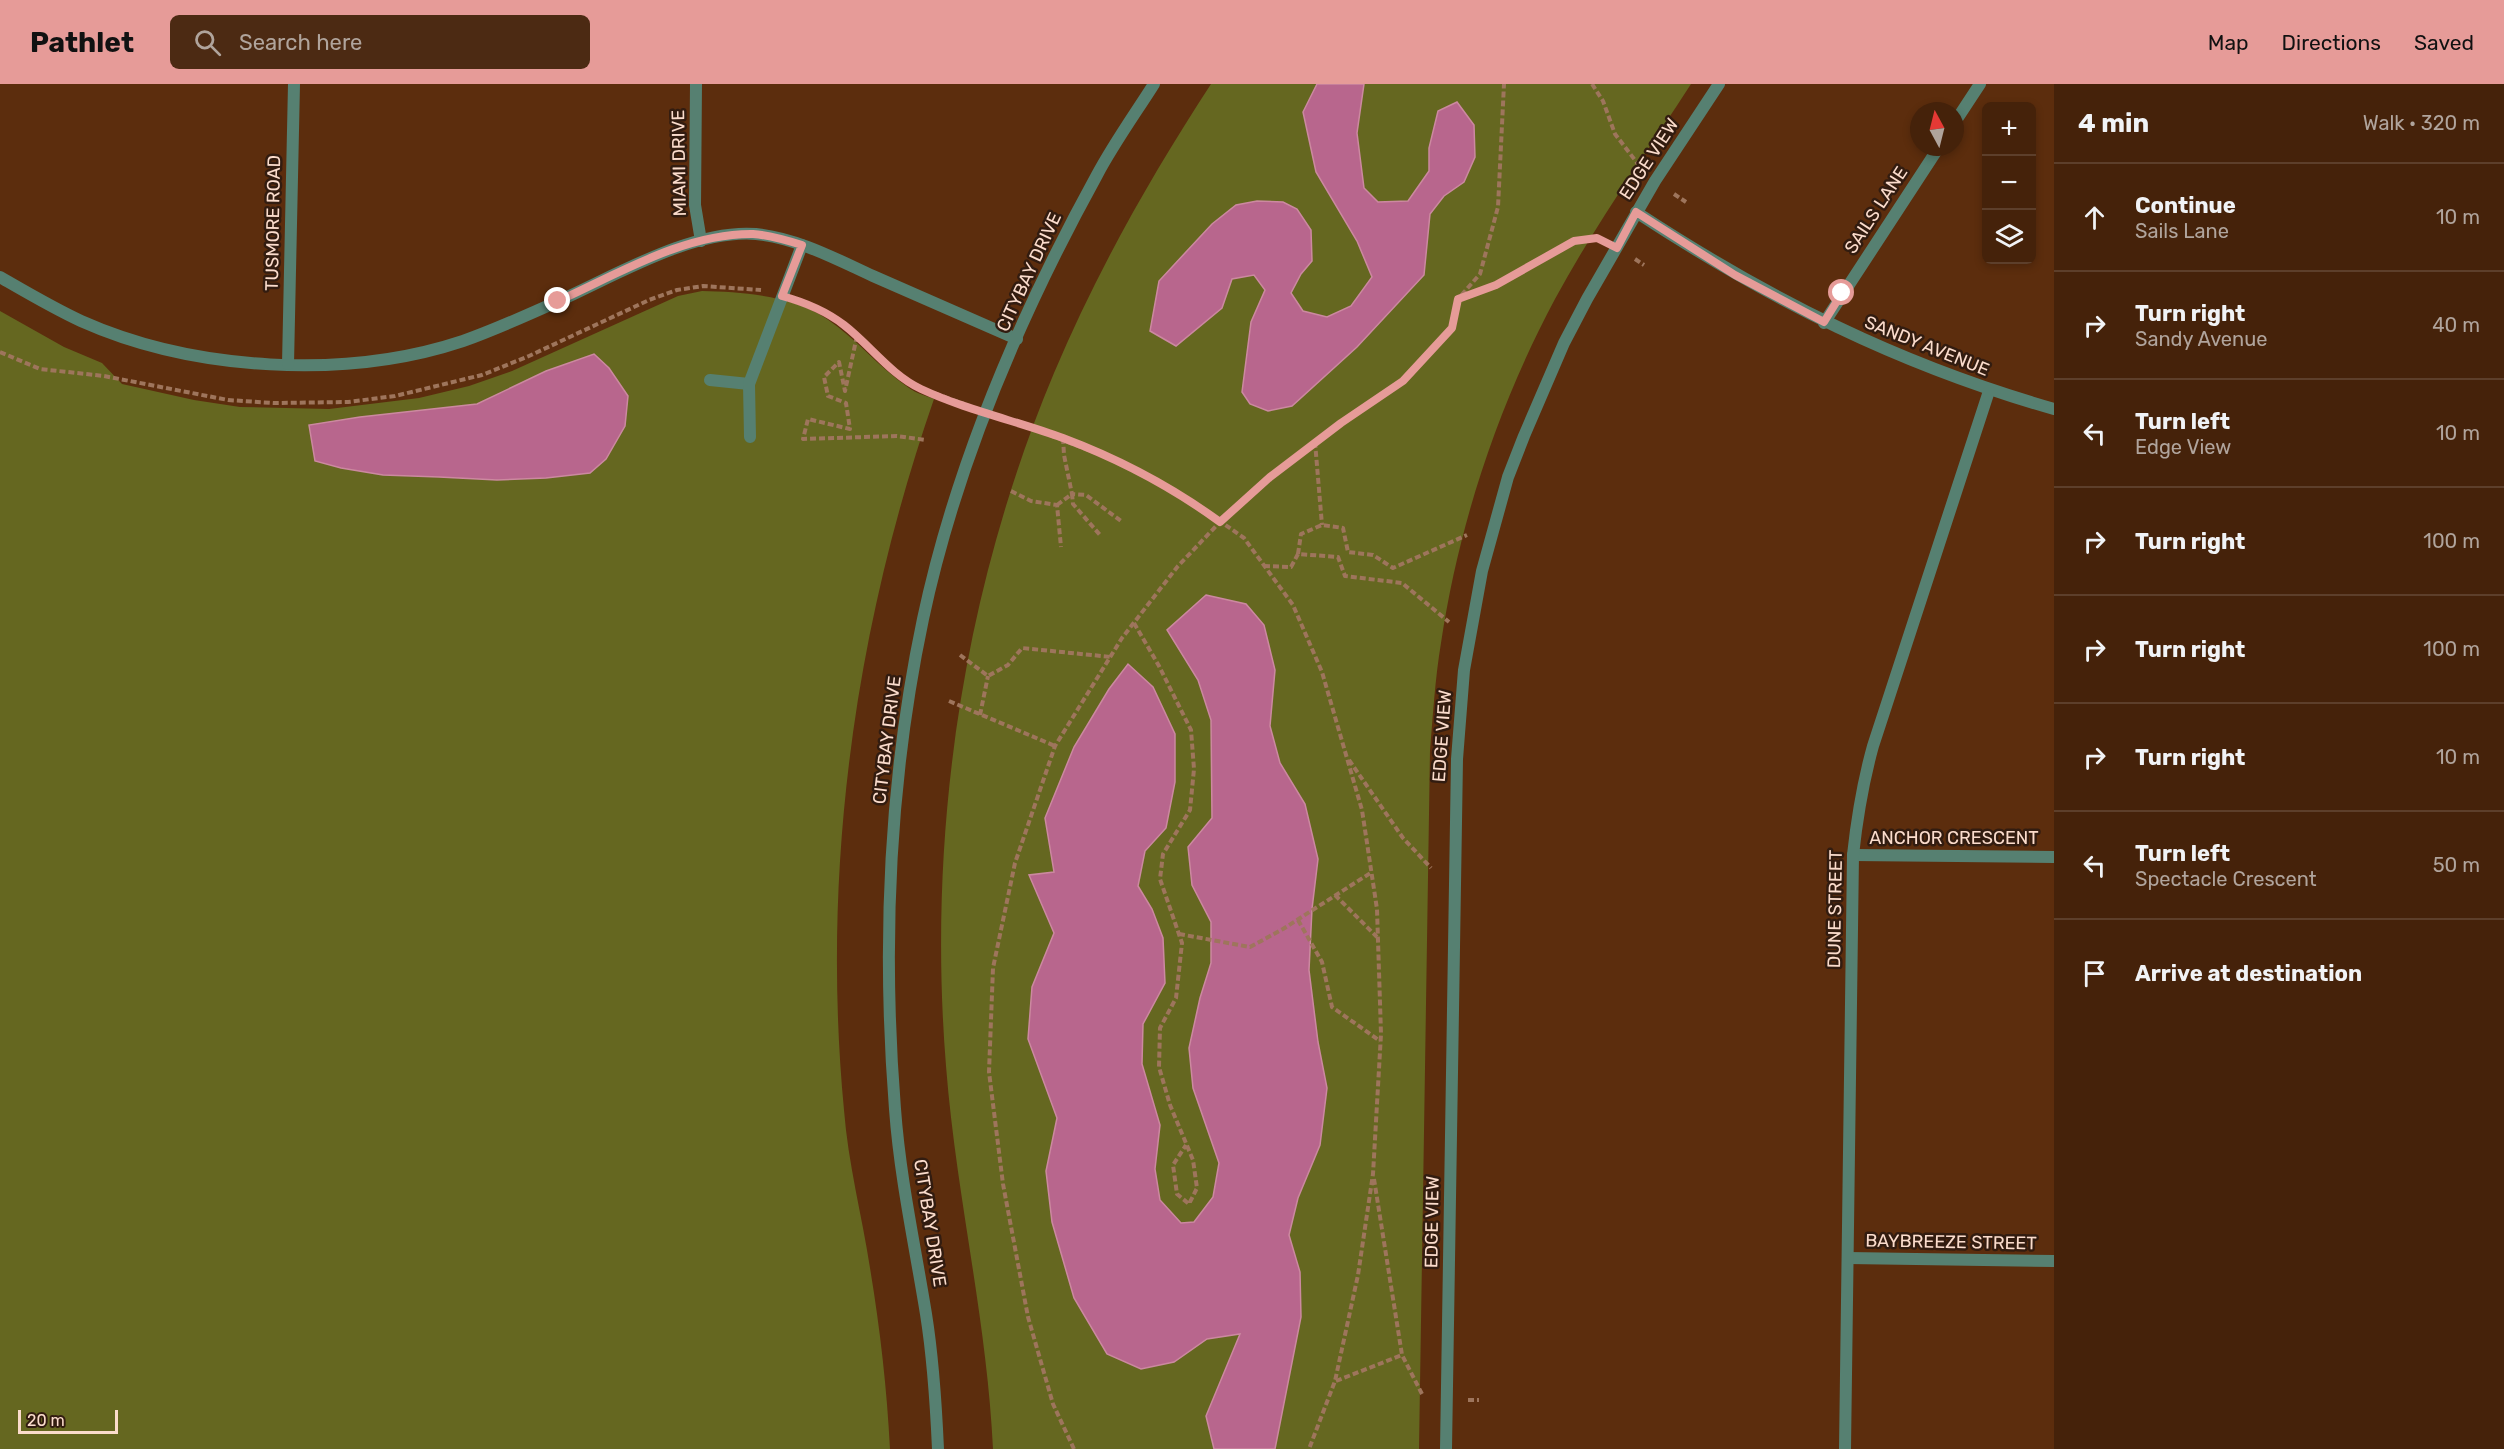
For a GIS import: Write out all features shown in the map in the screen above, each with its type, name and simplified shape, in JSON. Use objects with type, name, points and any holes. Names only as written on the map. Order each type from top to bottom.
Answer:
[{"type":"street","name":"TUSMORE ROAD","points":[[288,364],[294,84]]},
{"type":"street","name":"MIAMI DRIVE","points":[[696,84],[695,205],[701,241]]},
{"type":"street","name":"CITYBAY DRIVE","points":[[939,1449],[927,1319],[895,1112],[887,964],[891,851],[907,711],[923,617],[965,469],[986,412],[1046,275],[1098,172],[1154,84]]},
{"type":"street","name":"EDGE VIEW","points":[[1446,1449],[1457,759],[1464,670],[1482,571],[1508,477],[1540,395],[1564,343],[1636,212],[1719,84]]},
{"type":"street","points":[[1964,108],[1980,84]]},
{"type":"street","name":"SAILS LANE","points":[[1824,322],[1932,156]]},
{"type":"street","name":"SANDY AVENUE","points":[[1636,212],[1735,275],[1824,322],[1893,354],[1989,391],[2054,409]]},
{"type":"street","points":[[0,277],[82,321],[125,337],[199,357],[288,364],[349,363],[425,351],[462,341],[505,325],[646,261],[701,241],[731,235],[756,234],[802,245],[1017,339]]},
{"type":"street","points":[[750,437],[749,384],[802,245]]},
{"type":"street","points":[[710,380],[749,384]]},
{"type":"street","name":"DUNE STREET","points":[[1845,1449],[1853,855],[1861,796],[1873,746],[1989,391]]},
{"type":"street","name":"ANCHOR CRESCENT","points":[[1853,855],[2054,857]]},
{"type":"street","name":"BAYBREEZE STREET","points":[[1848,1258],[2054,1261]]},
{"type":"path","points":[[1074,1449],[1053,1404],[1028,1317],[1003,1184],[989,1072],[993,968],[1015,863],[1055,746],[1134,623],[1178,566],[1220,522],[1270,477],[1315,442],[1403,381],[1452,328],[1458,299],[1480,274],[1498,207],[1504,84]]},
{"type":"path","points":[[1592,84],[1603,101],[1615,134],[1637,163],[1655,181],[1686,202]]},
{"type":"path","points":[[1458,299],[1496,285],[1574,241],[1597,238],[1644,265]]},
{"type":"path","points":[[0,352],[40,369],[104,376],[228,400],[273,403],[348,402],[395,396],[482,375],[529,356],[649,300],[677,290],[703,286],[760,290],[820,310],[843,324],[907,381],[939,396],[1063,438],[1122,463],[1194,503],[1244,538],[1293,605],[1322,672],[1362,810],[1377,909],[1380,1041],[1373,1174],[1358,1275],[1335,1381],[1309,1449]]},
{"type":"path","points":[[857,336],[845,391],[839,363],[824,377],[828,396],[846,403],[850,429],[808,419],[803,439],[897,436],[926,440]]},
{"type":"path","points":[[1063,438],[1073,504],[1100,535]]},
{"type":"path","points":[[1315,442],[1322,525]]},
{"type":"path","points":[[1011,491],[1031,501],[1057,504],[1072,494],[1086,495],[1121,521]]},
{"type":"path","points":[[1057,504],[1061,547]]},
{"type":"path","points":[[1264,566],[1291,567],[1298,554],[1301,534],[1322,525],[1343,528],[1348,552],[1373,555],[1393,568],[1495,521]]},
{"type":"path","points":[[1298,554],[1338,557],[1345,576],[1402,583],[1453,625],[1469,642]]},
{"type":"path","points":[[1134,623],[1159,666],[1191,730],[1194,769],[1190,810],[1163,854],[1160,879],[1182,943],[1182,960],[1176,998],[1160,1028],[1159,1067],[1170,1105],[1193,1160],[1197,1188],[1189,1204],[1177,1194],[1173,1164],[1186,1145]]},
{"type":"path","points":[[980,715],[988,676],[1008,665],[1022,648],[1111,657]]},
{"type":"path","points":[[960,655],[988,676]]},
{"type":"path","points":[[949,701],[1055,746]]},
{"type":"path","points":[[1347,755],[1402,837],[1455,892]]},
{"type":"path","points":[[1179,934],[1250,947],[1298,920],[1372,872]]},
{"type":"path","points":[[1335,895],[1378,937]]},
{"type":"path","points":[[1298,920],[1322,962],[1332,1006],[1380,1041]]},
{"type":"path","points":[[1373,1174],[1402,1355],[1424,1398],[1479,1401]]},
{"type":"path","points":[[1335,1381],[1402,1355]]},
{"type":"shaded area","points":[[1211,84],[1691,84],[1587,244],[1534,340],[1483,466],[1458,554],[1449,598],[1437,670],[1430,751],[1419,1449],[993,1449],[985,1353],[951,1114],[941,978],[942,890],[948,801],[959,713],[975,626],[996,540],[1022,455],[1054,373],[1088,298],[1126,225]]},
{"type":"shaded area","points":[[1317,84],[1364,84],[1357,133],[1364,188],[1378,202],[1408,201],[1429,171],[1429,148],[1438,111],[1457,102],[1474,125],[1475,157],[1464,182],[1444,196],[1430,214],[1424,275],[1357,347],[1292,406],[1268,411],[1250,404],[1242,392],[1251,322],[1265,290],[1254,275],[1232,279],[1222,308],[1176,346],[1150,331],[1159,281],[1212,224],[1236,205],[1257,201],[1283,202],[1297,209],[1311,230],[1312,261],[1301,274],[1291,293],[1303,311],[1327,317],[1351,306],[1372,277],[1357,241],[1316,172],[1303,112]]},
{"type":"shaded area","points":[[702,291],[766,296],[813,311],[838,327],[898,380],[934,399],[883,572],[865,661],[851,750],[842,839],[837,929],[838,1020],[846,1130],[877,1313],[890,1449],[0,1449],[0,311],[64,347],[102,363],[122,384],[194,400],[240,407],[329,409],[419,398],[469,386],[512,371],[678,296]]},
{"type":"shaded area","points":[[594,354],[609,368],[628,396],[625,426],[606,459],[590,473],[497,480],[383,475],[315,461],[309,425],[477,404],[546,371]]},
{"type":"shaded area","points":[[1206,595],[1246,604],[1264,625],[1275,670],[1270,726],[1280,763],[1305,804],[1318,859],[1312,909],[1309,970],[1318,1042],[1327,1088],[1320,1145],[1298,1198],[1289,1235],[1300,1272],[1301,1317],[1275,1449],[1214,1449],[1206,1416],[1240,1334],[1207,1339],[1174,1362],[1141,1369],[1107,1354],[1074,1298],[1052,1222],[1046,1171],[1057,1118],[1028,1039],[1032,987],[1054,933],[1029,875],[1054,872],[1045,818],[1074,747],[1109,689],[1128,664],[1153,687],[1175,734],[1175,782],[1166,828],[1145,851],[1138,886],[1152,909],[1163,938],[1165,983],[1143,1024],[1142,1064],[1160,1125],[1155,1169],[1160,1200],[1181,1223],[1194,1222],[1213,1197],[1219,1163],[1193,1088],[1189,1048],[1200,998],[1211,963],[1211,922],[1192,885],[1188,847],[1212,818],[1211,720],[1198,680],[1167,630]]},
{"type":"route","points":[[558,301],[666,253],[701,241],[731,235],[756,234],[802,245],[782,296],[820,310],[843,324],[907,381],[939,396],[1063,438],[1122,463],[1194,503],[1220,522],[1270,477],[1341,423],[1403,381],[1452,328],[1458,299],[1496,285],[1524,271],[1574,241],[1597,238],[1617,248],[1636,212],[1735,275],[1824,322],[1842,293]]}]
